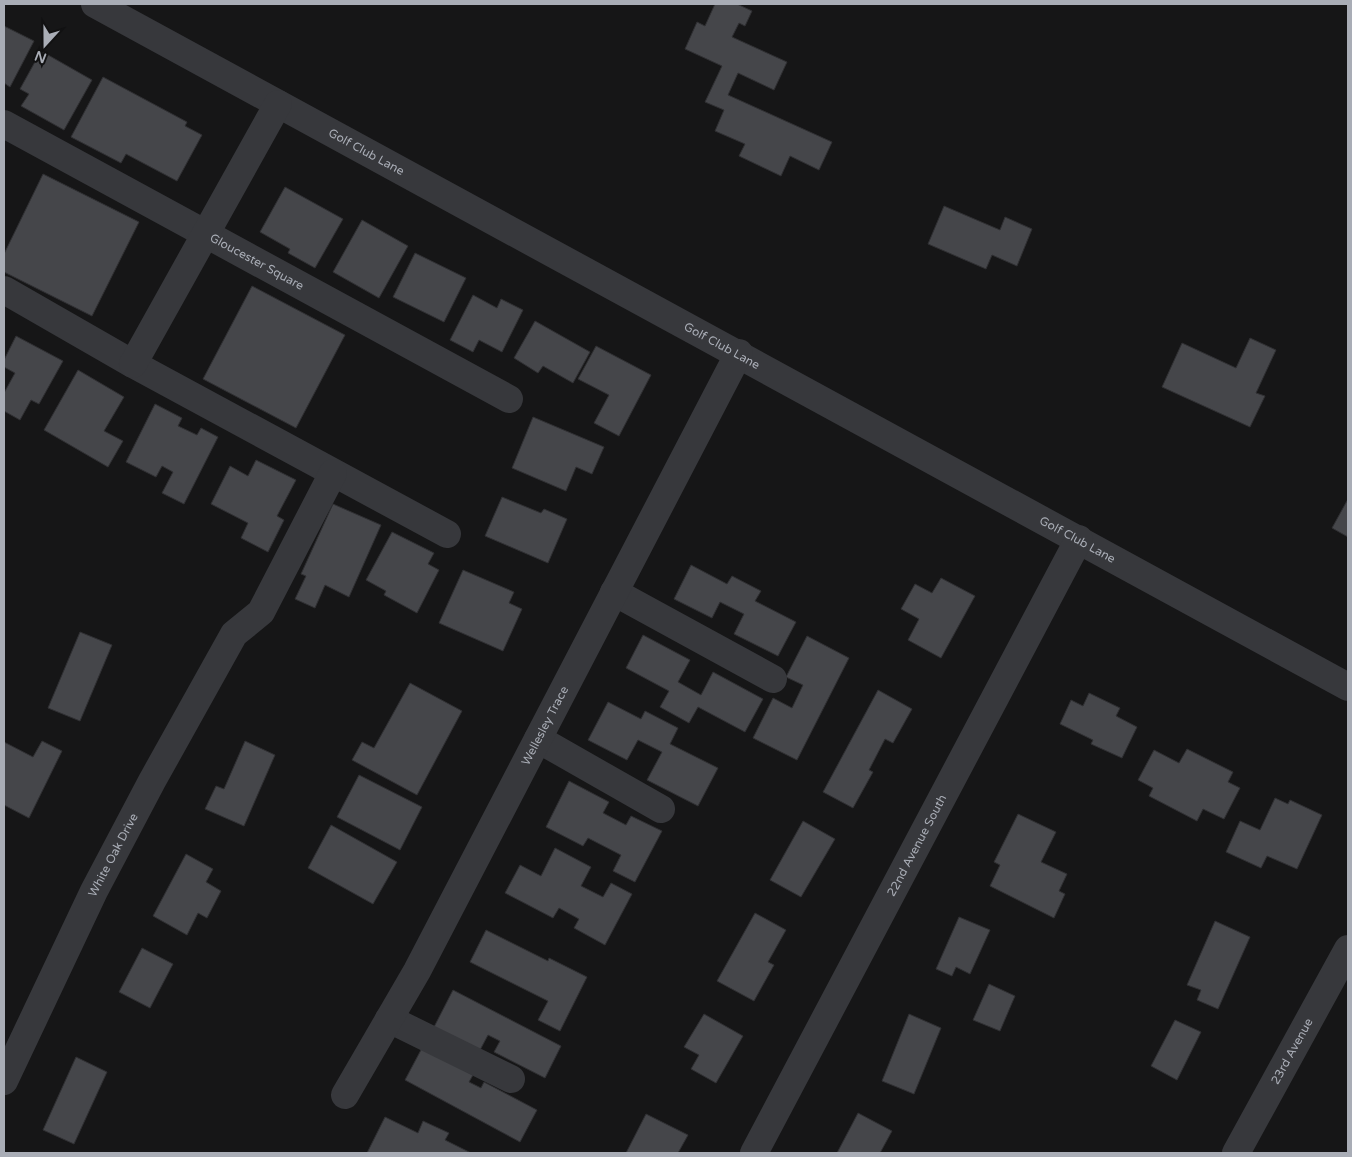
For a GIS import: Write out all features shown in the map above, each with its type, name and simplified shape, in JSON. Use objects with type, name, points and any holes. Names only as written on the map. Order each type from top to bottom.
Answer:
[{"type":"street","name":"Golf Club Lane","points":[[95,4],[1348,687]]},
{"type":"street","points":[[133,364],[278,104]]},
{"type":"street","name":"Gloucester Square","points":[[4,124],[509,399]]},
{"type":"street","points":[[4,290],[133,364],[447,534]]},
{"type":"street","name":"Wellesley Trace","points":[[345,1095],[417,971],[738,353]]},
{"type":"street","name":"White Oak Drive","points":[[4,1081],[94,891],[234,634],[261,612],[333,472]]},
{"type":"street","name":"22nd Avenue South","points":[[754,1153],[1079,539]]},
{"type":"street","points":[[614,592],[773,679]]},
{"type":"street","points":[[538,739],[661,809]]},
{"type":"street","name":"23rd Avenue","points":[[1236,1153],[1348,949]]},
{"type":"street","points":[[389,1019],[511,1079]]},
{"type":"building","points":[[715,4],[737,4],[752,11],[745,26],[739,23],[732,37],[787,62],[774,90],[738,73],[728,95],[832,142],[819,170],[790,156],[781,176],[739,156],[745,144],[715,131],[724,110],[705,102],[722,66],[685,49],[697,22],[705,26]]},
{"type":"building","points":[[4,26],[34,41],[10,87],[4,83]]},
{"type":"building","points":[[41,51],[92,80],[64,130],[21,106],[29,94],[20,89]]},
{"type":"building","points":[[103,77],[187,122],[185,126],[202,135],[177,181],[126,154],[121,163],[71,137]]},
{"type":"building","points":[[43,174],[139,222],[92,316],[4,272],[4,254]]},
{"type":"building","points":[[285,187],[343,219],[315,268],[288,253],[290,249],[260,232]]},
{"type":"building","points":[[944,206],[1000,230],[1005,217],[1032,229],[1017,266],[992,255],[986,269],[928,244]]},
{"type":"building","points":[[362,220],[408,246],[379,298],[333,272]]},
{"type":"building","points":[[415,253],[466,278],[444,322],[393,297]]},
{"type":"building","points":[[252,286],[345,335],[296,428],[203,379]]},
{"type":"building","points":[[473,295],[497,308],[501,299],[523,310],[502,352],[479,340],[473,352],[450,340]]},
{"type":"building","points":[[535,321],[590,352],[573,383],[543,366],[538,373],[514,358]]},
{"type":"building","points":[[16,336],[63,361],[39,404],[31,400],[20,420],[4,411],[4,393],[15,373],[4,367],[4,360]]},
{"type":"building","points":[[1250,338],[1276,350],[1256,393],[1265,396],[1250,427],[1162,387],[1182,343],[1236,368]]},
{"type":"building","points":[[596,346],[651,375],[619,436],[594,423],[609,395],[578,379]]},
{"type":"building","points":[[78,370],[124,397],[104,431],[123,441],[108,467],[44,430]]},
{"type":"building","points":[[155,404],[182,418],[178,426],[197,435],[201,428],[218,437],[184,504],[162,493],[173,472],[162,466],[156,477],[126,462]]},
{"type":"building","points":[[533,417],[604,447],[592,474],[576,467],[566,491],[512,468]]},
{"type":"building","points":[[256,460],[296,480],[277,516],[284,520],[268,552],[241,538],[248,523],[211,504],[230,466],[248,476]]},
{"type":"building","points":[[502,497],[541,513],[544,509],[567,519],[548,563],[485,536]]},
{"type":"building","points":[[1348,499],[1348,537],[1332,528]]},
{"type":"building","points":[[333,504],[381,525],[349,597],[325,585],[315,608],[295,599],[306,576],[301,574]]},
{"type":"building","points":[[392,532],[434,553],[428,564],[439,570],[417,613],[384,595],[386,591],[366,580]]},
{"type":"building","points":[[691,565],[727,584],[732,576],[761,591],[755,601],[796,622],[778,656],[734,634],[744,614],[720,602],[712,618],[674,599]]},
{"type":"building","points":[[463,570],[514,592],[509,603],[522,609],[503,651],[439,623]]},
{"type":"building","points":[[941,578],[975,596],[941,658],[908,640],[919,619],[901,609],[915,584],[932,593]]},
{"type":"building","points":[[80,632],[112,645],[80,721],[48,708]]},
{"type":"building","points":[[643,635],[690,660],[678,682],[701,695],[713,672],[763,699],[745,732],[698,707],[689,723],[660,707],[669,691],[626,668]]},
{"type":"building","points":[[807,636],[849,658],[797,760],[753,738],[773,698],[792,708],[803,685],[786,677]]},
{"type":"building","points":[[410,683],[462,711],[417,795],[352,760],[362,742],[374,748]]},
{"type":"building","points":[[878,690],[912,709],[893,743],[885,739],[869,770],[873,772],[853,808],[823,792]]},
{"type":"building","points":[[1089,693],[1120,708],[1116,716],[1137,727],[1122,758],[1091,744],[1093,740],[1060,724],[1071,700],[1083,706]]},
{"type":"building","points":[[608,702],[641,719],[645,711],[678,728],[670,744],[718,768],[698,806],[647,780],[662,752],[638,740],[627,760],[588,740]]},
{"type":"building","points":[[42,741],[62,751],[29,818],[4,805],[4,742],[33,757]]},
{"type":"building","points":[[245,741],[275,755],[244,826],[205,809],[216,786],[224,789]]},
{"type":"building","points":[[1187,749],[1233,772],[1228,782],[1240,788],[1224,819],[1203,809],[1197,821],[1149,796],[1153,788],[1138,780],[1154,750],[1179,763]]},
{"type":"building","points":[[359,775],[422,807],[400,850],[337,817]]},
{"type":"building","points":[[569,781],[609,802],[603,813],[626,825],[631,816],[662,831],[635,882],[613,871],[621,855],[588,838],[583,846],[546,827]]},
{"type":"building","points":[[1275,798],[1288,804],[1290,800],[1322,815],[1297,869],[1267,856],[1261,868],[1226,852],[1240,821],[1260,830]]},
{"type":"building","points":[[1018,814],[1056,832],[1041,862],[1067,874],[1059,891],[1065,894],[1054,918],[990,886],[1000,865],[994,862]]},
{"type":"building","points":[[803,821],[835,839],[801,897],[770,880]]},
{"type":"building","points":[[331,825],[397,862],[373,904],[308,868]]},
{"type":"building","points":[[555,848],[591,867],[581,886],[603,897],[611,883],[632,894],[605,945],[574,928],[579,919],[559,908],[553,918],[505,893],[520,865],[541,876]]},
{"type":"building","points":[[186,854],[213,869],[206,882],[221,891],[207,918],[198,913],[187,935],[153,916]]},
{"type":"building","points":[[755,913],[786,930],[768,962],[774,965],[754,1001],[717,981]]},
{"type":"building","points":[[959,917],[990,930],[970,974],[956,967],[952,976],[936,969]]},
{"type":"building","points":[[1215,921],[1250,937],[1218,1009],[1197,1000],[1201,990],[1187,985]]},
{"type":"building","points":[[486,930],[548,961],[549,958],[587,977],[560,1031],[538,1020],[548,1001],[470,962]]},
{"type":"building","points":[[142,948],[173,964],[150,1008],[119,992]]},
{"type":"building","points":[[989,984],[1015,996],[1000,1031],[973,1020]]},
{"type":"building","points":[[453,990],[561,1046],[545,1078],[494,1052],[500,1041],[488,1035],[480,1050],[434,1027]]},
{"type":"building","points":[[704,1014],[743,1036],[716,1083],[691,1069],[699,1055],[684,1047]]},
{"type":"building","points":[[909,1014],[941,1028],[914,1094],[882,1081]]},
{"type":"building","points":[[1175,1020],[1201,1032],[1177,1080],[1151,1066]]},
{"type":"building","points":[[422,1048],[473,1075],[469,1082],[481,1088],[484,1082],[537,1110],[520,1142],[405,1080]]},
{"type":"building","points":[[76,1057],[107,1072],[74,1144],[43,1130]]},
{"type":"building","points":[[858,1113],[892,1131],[880,1153],[837,1153]]},
{"type":"building","points":[[646,1114],[688,1135],[678,1153],[626,1153]]},
{"type":"building","points":[[385,1117],[418,1133],[423,1121],[449,1133],[445,1140],[471,1153],[367,1153]]}]
